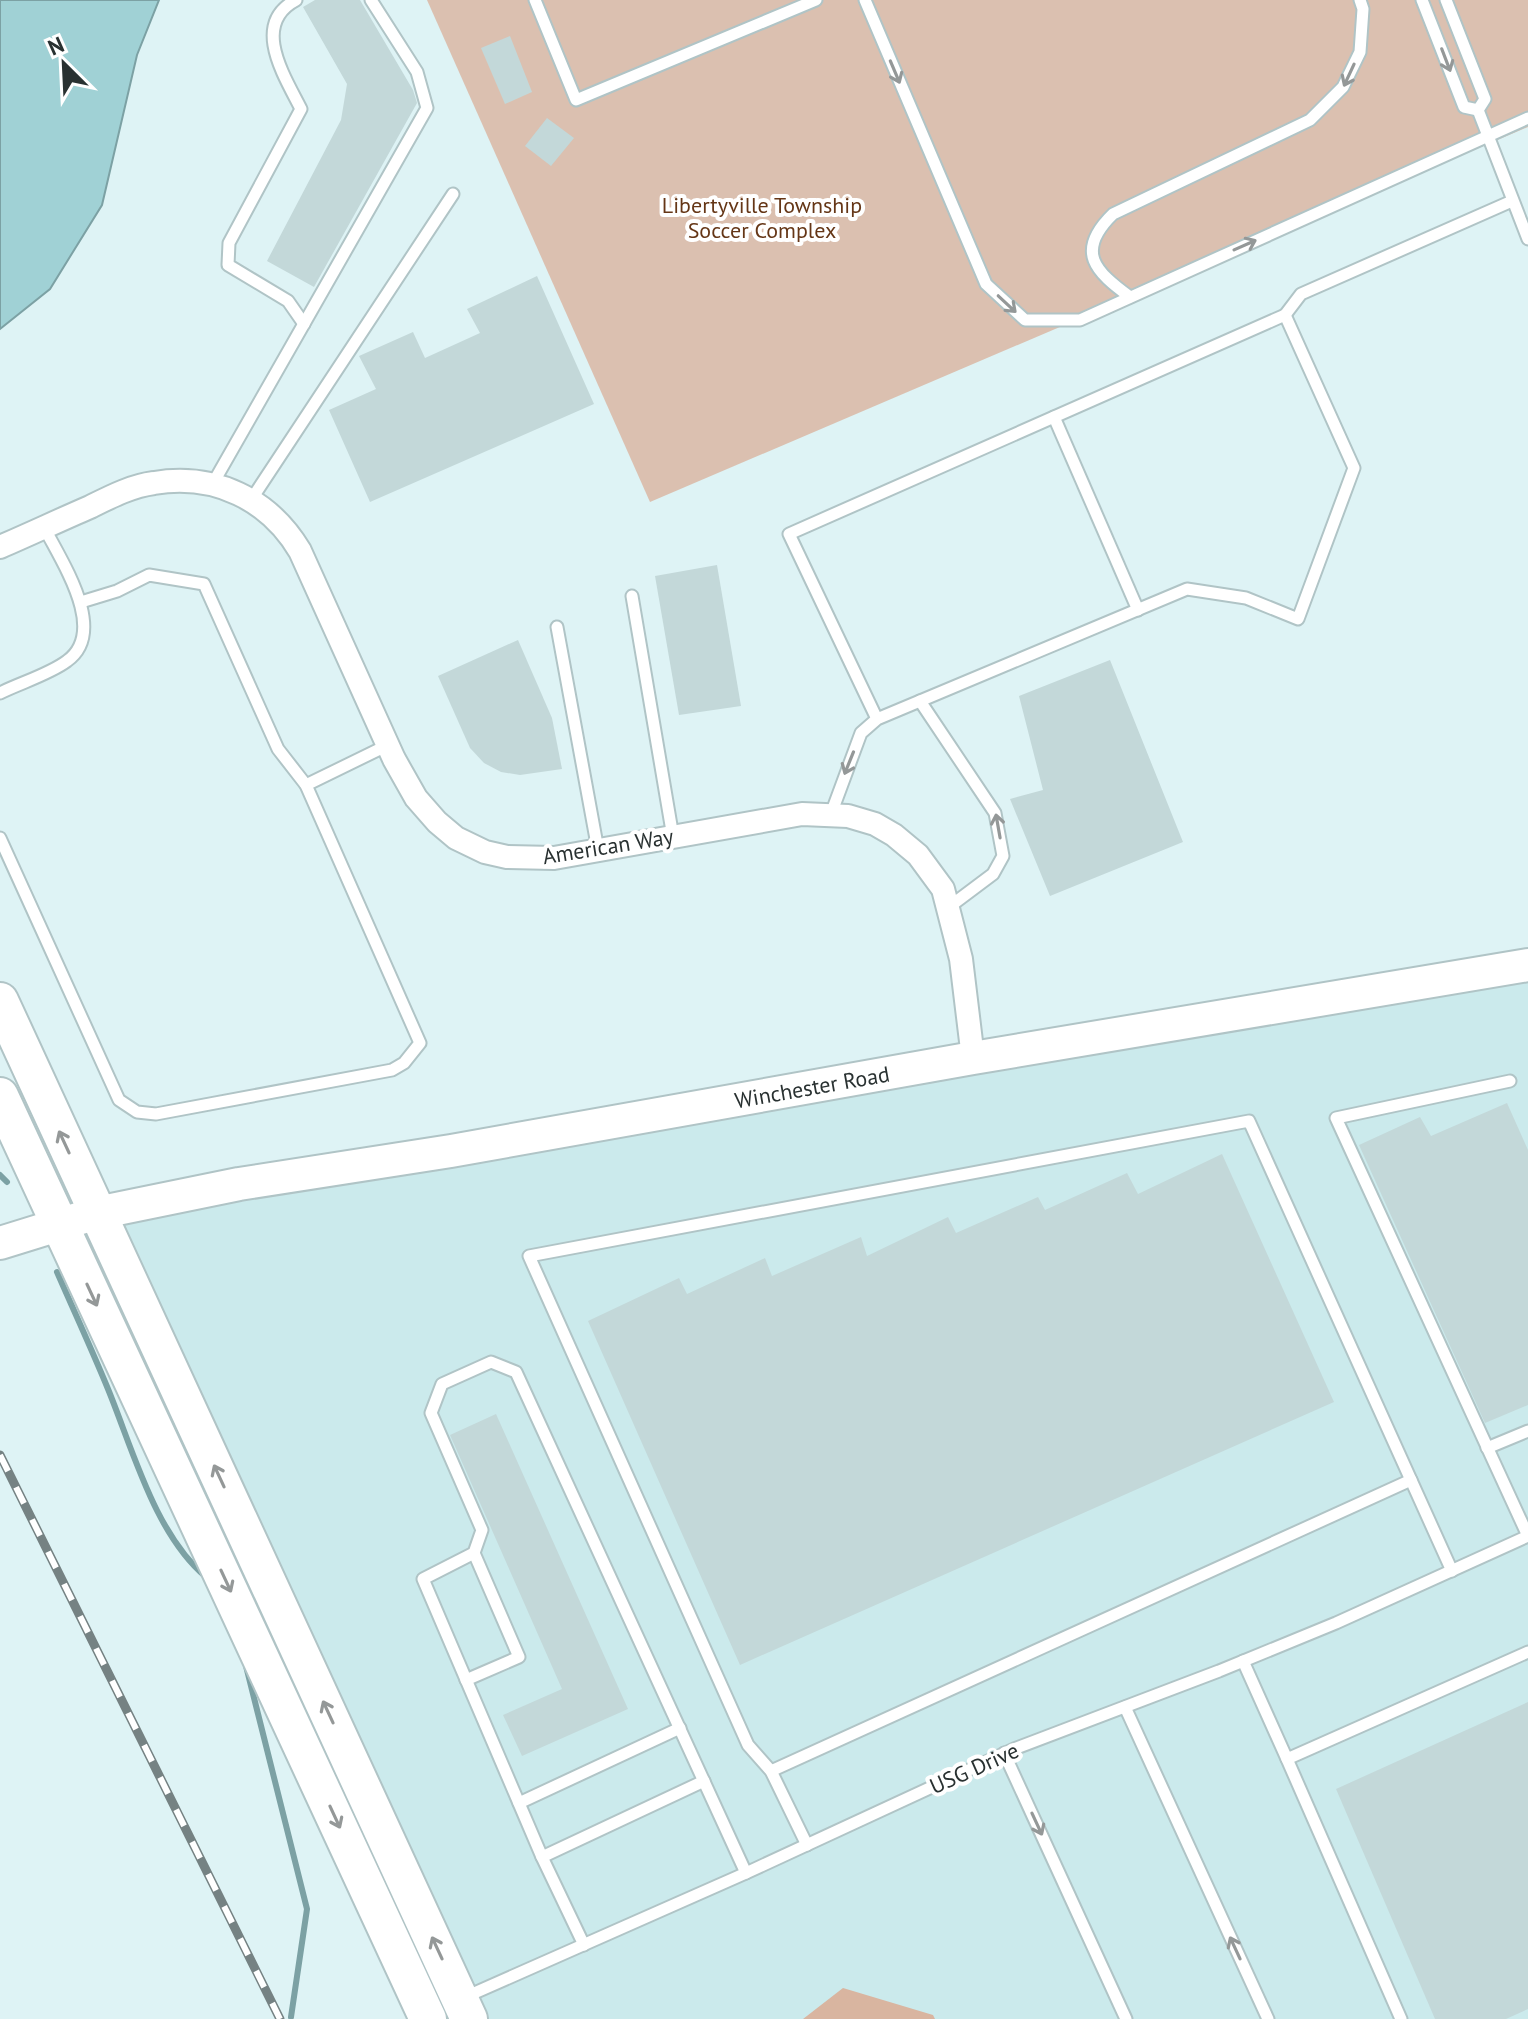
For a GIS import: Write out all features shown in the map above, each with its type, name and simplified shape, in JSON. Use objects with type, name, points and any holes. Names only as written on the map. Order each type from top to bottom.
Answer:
[{"type":"main road","name":"Winchester Road","points":[[0,1243],[97,1213],[269,1179],[467,1149],[973,1058],[1528,965]]},
{"type":"main road","points":[[0,1001],[97,1213],[445,2011]]},
{"type":"main road","points":[[0,1096],[59,1224],[445,2011]]},
{"type":"street","name":"American Way","points":[[0,547],[126,490],[153,483],[187,481],[224,488],[269,511],[300,551],[388,745],[416,798],[456,838],[485,852],[507,857],[554,858],[802,814],[831,814],[875,824],[918,855],[936,876],[949,907],[961,959],[973,1058]]},
{"type":"lane","points":[[211,485],[427,108],[417,72],[371,0]]},
{"type":"lane","points":[[535,0],[576,100],[816,0]]},
{"type":"lane","points":[[865,0],[986,284],[1025,320],[1080,320],[1528,118]]},
{"type":"lane","points":[[1130,297],[1097,271],[1092,253],[1099,227],[1113,214],[1310,120],[1343,87],[1360,52],[1363,9],[1360,0]]},
{"type":"lane","points":[[1422,0],[1464,107],[1478,110]]},
{"type":"lane","points":[[1446,0],[1485,99],[1478,110]]},
{"type":"lane","points":[[291,3],[273,30],[275,57],[301,109],[229,243],[228,265],[288,301],[304,324]]},
{"type":"lane","points":[[1478,110],[1528,239]]},
{"type":"lane","points":[[251,500],[453,194]]},
{"type":"lane","points":[[877,719],[789,534],[1285,315],[1301,294],[1512,201]]},
{"type":"lane","points":[[831,814],[861,733],[877,719],[1187,589],[1246,598],[1298,619],[1354,468],[1285,315]]},
{"type":"lane","points":[[1054,417],[1138,610]]},
{"type":"lane","points":[[0,693],[67,661],[82,645],[84,623],[81,602],[44,527]]},
{"type":"lane","points":[[0,838],[119,1100],[137,1112],[156,1114],[392,1070],[404,1063],[420,1043],[306,785],[278,749],[204,584],[149,575],[117,591],[81,602]]},
{"type":"lane","points":[[632,596],[673,837]]},
{"type":"lane","points":[[557,627],[598,850]]},
{"type":"lane","points":[[920,701],[995,813],[1003,856],[993,874],[949,907]]},
{"type":"lane","points":[[306,785],[388,745]]},
{"type":"lane","points":[[1510,1081],[1336,1118],[1528,1536]]},
{"type":"lane","points":[[807,1845],[771,1771],[748,1745],[529,1256],[1249,1121],[1452,1571]]},
{"type":"lane","points":[[466,1680],[519,1657],[474,1553],[482,1530],[431,1413],[442,1384],[491,1362],[516,1372],[746,1873]]},
{"type":"lane","points":[[1487,1448],[1528,1431]]},
{"type":"lane","points":[[771,1771],[1411,1480]]},
{"type":"lane","name":"USG Drive","points":[[445,2011],[1004,1753],[1336,1623],[1528,1536]]},
{"type":"lane","points":[[474,1553],[423,1579],[542,1857],[584,1945]]},
{"type":"lane","points":[[1287,1759],[1528,1652]]},
{"type":"lane","points":[[1243,1661],[1401,2019]]},
{"type":"lane","points":[[1125,1707],[1268,2019]]},
{"type":"lane","points":[[519,1803],[680,1728]]},
{"type":"lane","points":[[1004,1753],[1126,2019]]},
{"type":"lane","points":[[542,1857],[704,1781]]},
{"type":"shaded area","points":[[0,0],[159,0],[137,55],[102,205],[50,289],[0,329]]},
{"type":"shaded area","points":[[1528,965],[1528,2019],[439,2019],[81,1228]]},
{"type":"shaded area","points":[[843,1988],[933,2015],[935,2019],[803,2019]]},
{"type":"green space","name":"Libertyville Township Soccer Complex","points":[[427,0],[1528,0],[1528,127],[650,502]]},
{"type":"building","points":[[315,0],[360,0],[413,90],[417,103],[314,287],[267,261],[341,120],[347,84],[303,7]]},
{"type":"building","points":[[510,36],[532,92],[505,104],[481,48]]},
{"type":"building","points":[[547,118],[574,138],[551,166],[525,146]]},
{"type":"building","points":[[537,276],[594,404],[370,502],[329,410],[376,389],[359,356],[413,332],[425,358],[480,333],[467,309]]},
{"type":"building","points":[[717,565],[741,706],[679,715],[655,576]]},
{"type":"building","points":[[518,640],[552,718],[562,769],[520,775],[501,772],[484,763],[470,748],[438,676]]},
{"type":"building","points":[[1110,660],[1183,842],[1050,896],[1010,799],[1043,790],[1019,696]]},
{"type":"building","points":[[1507,1103],[1528,1150],[1528,1405],[1485,1423],[1359,1145],[1420,1117],[1431,1136]]},
{"type":"building","points":[[1222,1154],[1334,1402],[740,1665],[588,1321],[679,1278],[687,1294],[765,1258],[772,1276],[861,1237],[867,1256],[948,1217],[956,1233],[1038,1197],[1045,1210],[1127,1173],[1138,1194]]},
{"type":"building","points":[[496,1414],[628,1709],[522,1756],[503,1715],[562,1689],[450,1435]]},
{"type":"building","points":[[1528,1702],[1528,2009],[1506,2019],[1435,2019],[1336,1789]]},
{"type":"waterway","points":[[0,1175],[7,1182]]},
{"type":"waterway","points":[[57,1272],[159,1515],[188,1559],[206,1577]]},
{"type":"waterway","points":[[246,1666],[307,1909],[291,2017]]},
{"type":"railway","points":[[0,1455],[280,2019]]}]
